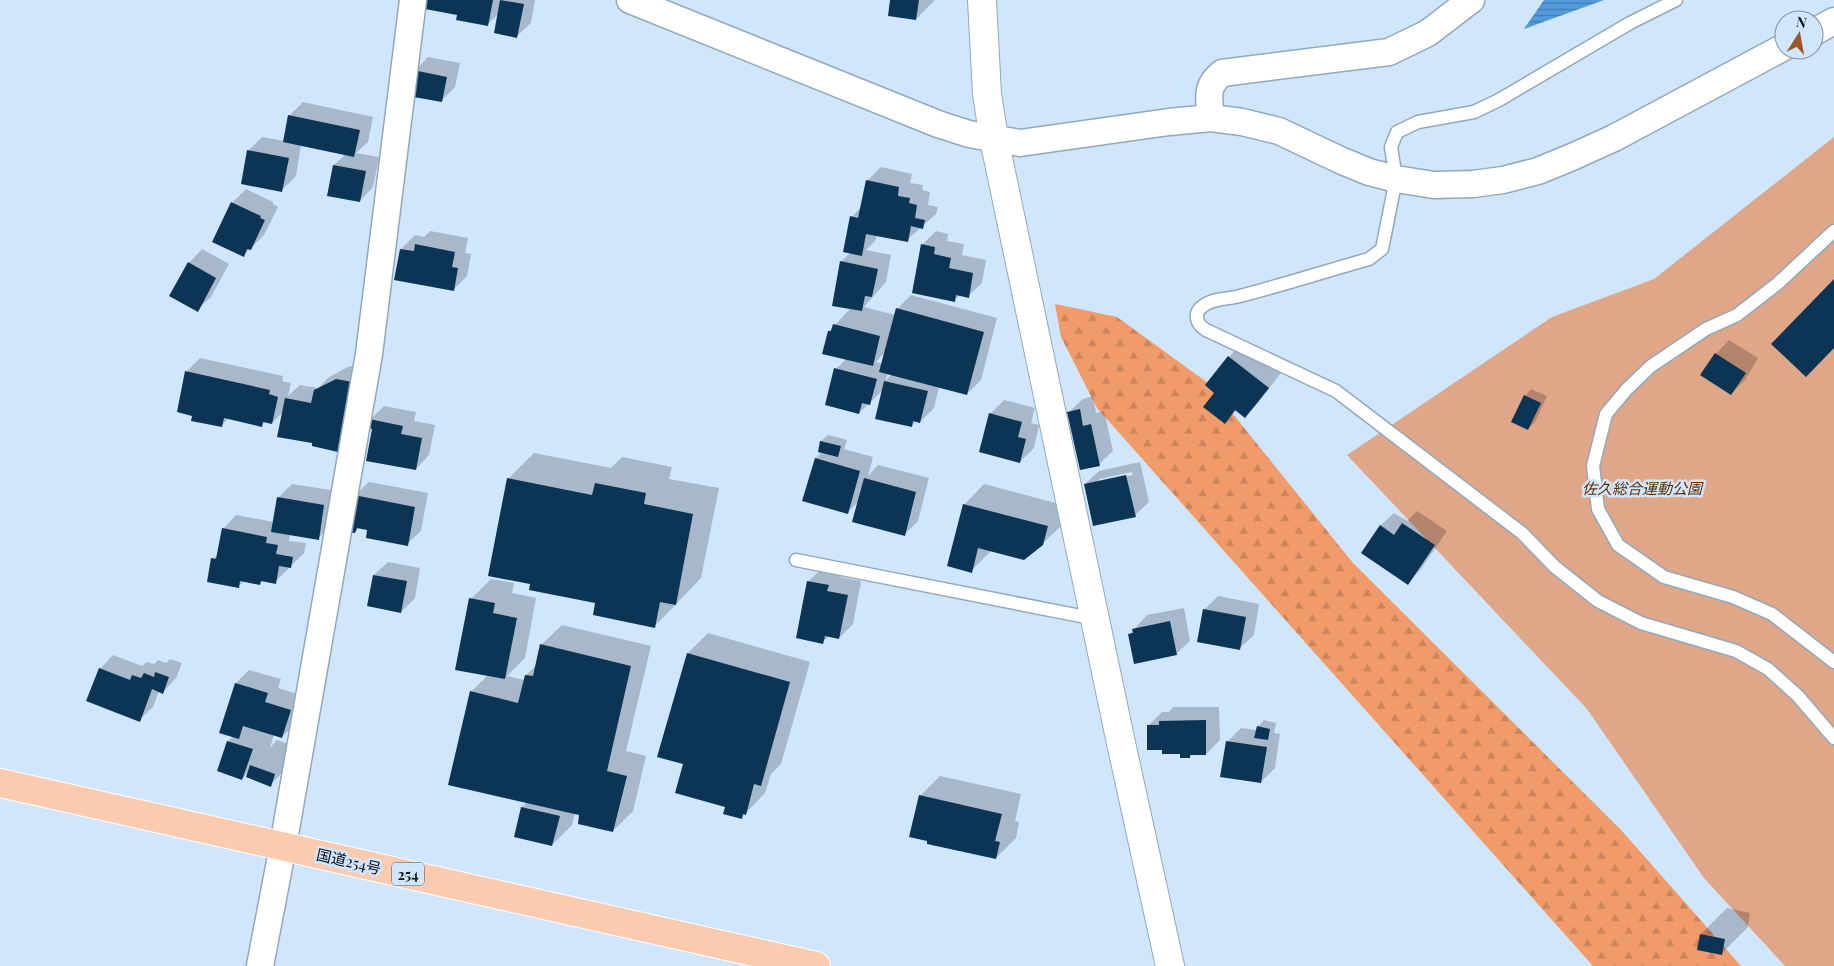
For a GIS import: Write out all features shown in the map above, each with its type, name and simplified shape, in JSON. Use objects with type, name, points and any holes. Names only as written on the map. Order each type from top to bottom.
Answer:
[{"type":"highway","name":"国道254号","points":[[0,783],[816,966]]},
{"type":"street","points":[[260,966],[283,846],[369,354],[412,0]]},
{"type":"street","points":[[630,0],[938,124],[994,139],[1020,143],[1211,118],[1242,122],[1279,131],[1369,172],[1396,179],[1434,185],[1473,184],[1503,180],[1538,171],[1614,138],[1774,52]]},
{"type":"street","points":[[982,0],[987,94],[994,139],[1121,743],[1170,966]]},
{"type":"street","points":[[1211,118],[1209,92],[1213,80],[1222,73],[1388,52],[1428,32],[1471,0]]},
{"type":"lane","points":[[1676,0],[1630,23],[1499,100],[1474,112],[1418,122],[1397,132],[1391,147],[1396,179],[1382,249],[1369,259],[1239,296],[1210,302],[1198,311],[1196,318],[1198,324],[1206,330],[1336,392],[1522,533],[1555,567],[1598,601],[1641,623],[1736,651],[1768,669],[1798,696],[1834,738]]},
{"type":"lane","points":[[1834,231],[1777,284],[1738,315],[1706,329],[1651,366],[1627,389],[1606,414],[1593,466],[1598,509],[1618,545],[1664,577],[1733,597],[1772,614],[1834,662]]},
{"type":"lane","points":[[796,560],[1096,619]]},
{"type":"green space","name":"佐久総合運動公園","points":[[1834,137],[1834,966],[1785,966],[1704,878],[1587,709],[1347,455],[1552,317],[1654,279]]},
{"type":"green space","points":[[1055,304],[1117,317],[1208,383],[1353,563],[1622,831],[1741,966],[1593,966],[1097,408],[1061,337]]},
{"type":"water","points":[[1544,0],[1604,0],[1524,29]]},
{"type":"building","points":[[426,0],[493,0],[488,26],[456,20],[457,15],[425,9]]},
{"type":"building","points":[[500,0],[524,4],[517,38],[494,33]]},
{"type":"building","points":[[890,0],[919,0],[916,20],[888,16]]},
{"type":"building","points":[[413,70],[447,77],[442,102],[408,96]]},
{"type":"building","points":[[288,115],[360,130],[354,157],[283,142]]},
{"type":"building","points":[[247,150],[289,158],[282,192],[241,184]]},
{"type":"building","points":[[333,165],[366,171],[360,202],[327,196]]},
{"type":"building","points":[[866,180],[899,187],[898,196],[910,198],[909,203],[917,205],[915,218],[925,220],[923,229],[911,226],[908,242],[866,234],[862,256],[843,252],[850,216],[858,218]]},
{"type":"building","points":[[231,202],[261,216],[260,218],[265,220],[251,250],[247,249],[244,257],[212,242]]},
{"type":"building","points":[[415,244],[455,252],[452,267],[458,268],[454,291],[394,280],[400,249],[414,251]]},
{"type":"building","points":[[921,244],[935,247],[934,254],[951,258],[949,268],[973,273],[969,298],[956,295],[955,302],[912,293]]},
{"type":"building","points":[[840,261],[878,269],[872,297],[865,296],[862,311],[832,306]]},
{"type":"building","points":[[188,262],[216,278],[198,312],[169,296]]},
{"type":"building","points":[[1834,279],[1834,348],[1806,377],[1771,344]]},
{"type":"building","points":[[896,308],[984,332],[967,395],[879,372]]},
{"type":"building","points":[[833,324],[880,336],[873,366],[822,354],[828,331],[831,331]]},
{"type":"building","points":[[1715,353],[1746,373],[1731,395],[1700,375]]},
{"type":"building","points":[[1228,356],[1269,388],[1245,418],[1235,410],[1225,424],[1203,407],[1214,393],[1205,385]]},
{"type":"building","points":[[834,368],[877,379],[870,405],[862,403],[859,414],[825,405]]},
{"type":"building","points":[[185,371],[270,390],[269,394],[278,397],[272,424],[263,422],[262,427],[224,418],[222,427],[191,421],[192,416],[177,412]]},
{"type":"building","points":[[336,379],[352,382],[338,452],[312,446],[312,443],[277,437],[285,398],[311,403],[314,390]]},
{"type":"building","points":[[884,381],[928,391],[920,423],[913,421],[912,427],[875,419]]},
{"type":"building","points":[[1524,395],[1541,403],[1528,430],[1511,422]]},
{"type":"building","points":[[1080,409],[1083,426],[1091,424],[1100,466],[1080,470],[1067,412]]},
{"type":"building","points":[[989,413],[1022,422],[1018,437],[1026,439],[1020,463],[979,452]]},
{"type":"building","points":[[369,419],[403,426],[401,434],[422,438],[416,470],[366,461],[372,429],[367,428]]},
{"type":"building","points":[[820,441],[841,446],[838,457],[818,452]]},
{"type":"building","points":[[815,458],[860,471],[848,514],[802,501]]},
{"type":"building","points":[[1126,475],[1136,517],[1093,526],[1084,484]]},
{"type":"building","points":[[507,478],[592,495],[595,483],[646,493],[644,504],[693,514],[676,605],[660,602],[655,628],[593,615],[595,603],[529,590],[530,584],[488,576]]},
{"type":"building","points":[[864,478],[916,492],[905,536],[852,522]]},
{"type":"building","points":[[354,495],[415,507],[408,546],[366,538],[367,530],[357,528],[355,533],[347,532]]},
{"type":"building","points":[[277,497],[324,505],[319,540],[271,532]]},
{"type":"building","points":[[963,504],[1048,526],[1043,545],[1024,560],[978,548],[972,573],[947,566]]},
{"type":"building","points":[[1402,523],[1435,545],[1408,585],[1361,553],[1380,525],[1394,535]]},
{"type":"building","points":[[222,528],[267,537],[266,543],[278,545],[276,554],[293,557],[291,568],[279,566],[276,584],[261,581],[260,585],[240,581],[239,588],[207,582],[211,558],[216,559]]},
{"type":"building","points":[[373,575],[407,581],[401,613],[367,606]]},
{"type":"building","points":[[807,581],[829,585],[827,591],[848,595],[839,639],[825,636],[823,644],[796,638]]},
{"type":"building","points":[[469,598],[495,603],[493,613],[517,618],[505,679],[455,670]]},
{"type":"building","points":[[1203,609],[1246,617],[1240,650],[1197,642]]},
{"type":"building","points":[[1170,621],[1177,655],[1134,664],[1128,634],[1133,633],[1132,629]]},
{"type":"building","points":[[540,644],[631,666],[607,771],[627,776],[613,832],[578,824],[579,815],[448,785],[470,691],[518,703],[525,675],[533,676]]},
{"type":"building","points":[[687,653],[790,682],[761,786],[754,784],[746,815],[743,814],[742,819],[723,814],[725,807],[675,793],[683,764],[657,757]]},
{"type":"building","points":[[99,668],[130,680],[132,675],[141,678],[144,673],[154,677],[155,672],[169,677],[163,694],[152,689],[140,722],[86,701]]},
{"type":"building","points":[[235,683],[268,693],[265,702],[291,710],[282,738],[243,726],[239,739],[219,733]]},
{"type":"building","points":[[1206,720],[1206,755],[1190,755],[1190,758],[1180,758],[1180,754],[1162,754],[1162,750],[1147,750],[1147,725],[1159,725],[1159,721]]},
{"type":"building","points":[[1257,726],[1270,729],[1268,740],[1254,738]]},
{"type":"building","points":[[227,741],[253,749],[242,780],[217,771]]},
{"type":"building","points":[[1226,741],[1267,747],[1261,783],[1220,777]]},
{"type":"building","points":[[250,765],[275,774],[271,787],[246,777]]},
{"type":"building","points":[[919,795],[1002,814],[995,841],[1000,842],[996,859],[927,844],[927,841],[909,837]]},
{"type":"building","points":[[521,807],[560,816],[552,846],[514,837]]},
{"type":"building","points":[[1700,934],[1725,939],[1722,955],[1697,950]]}]
